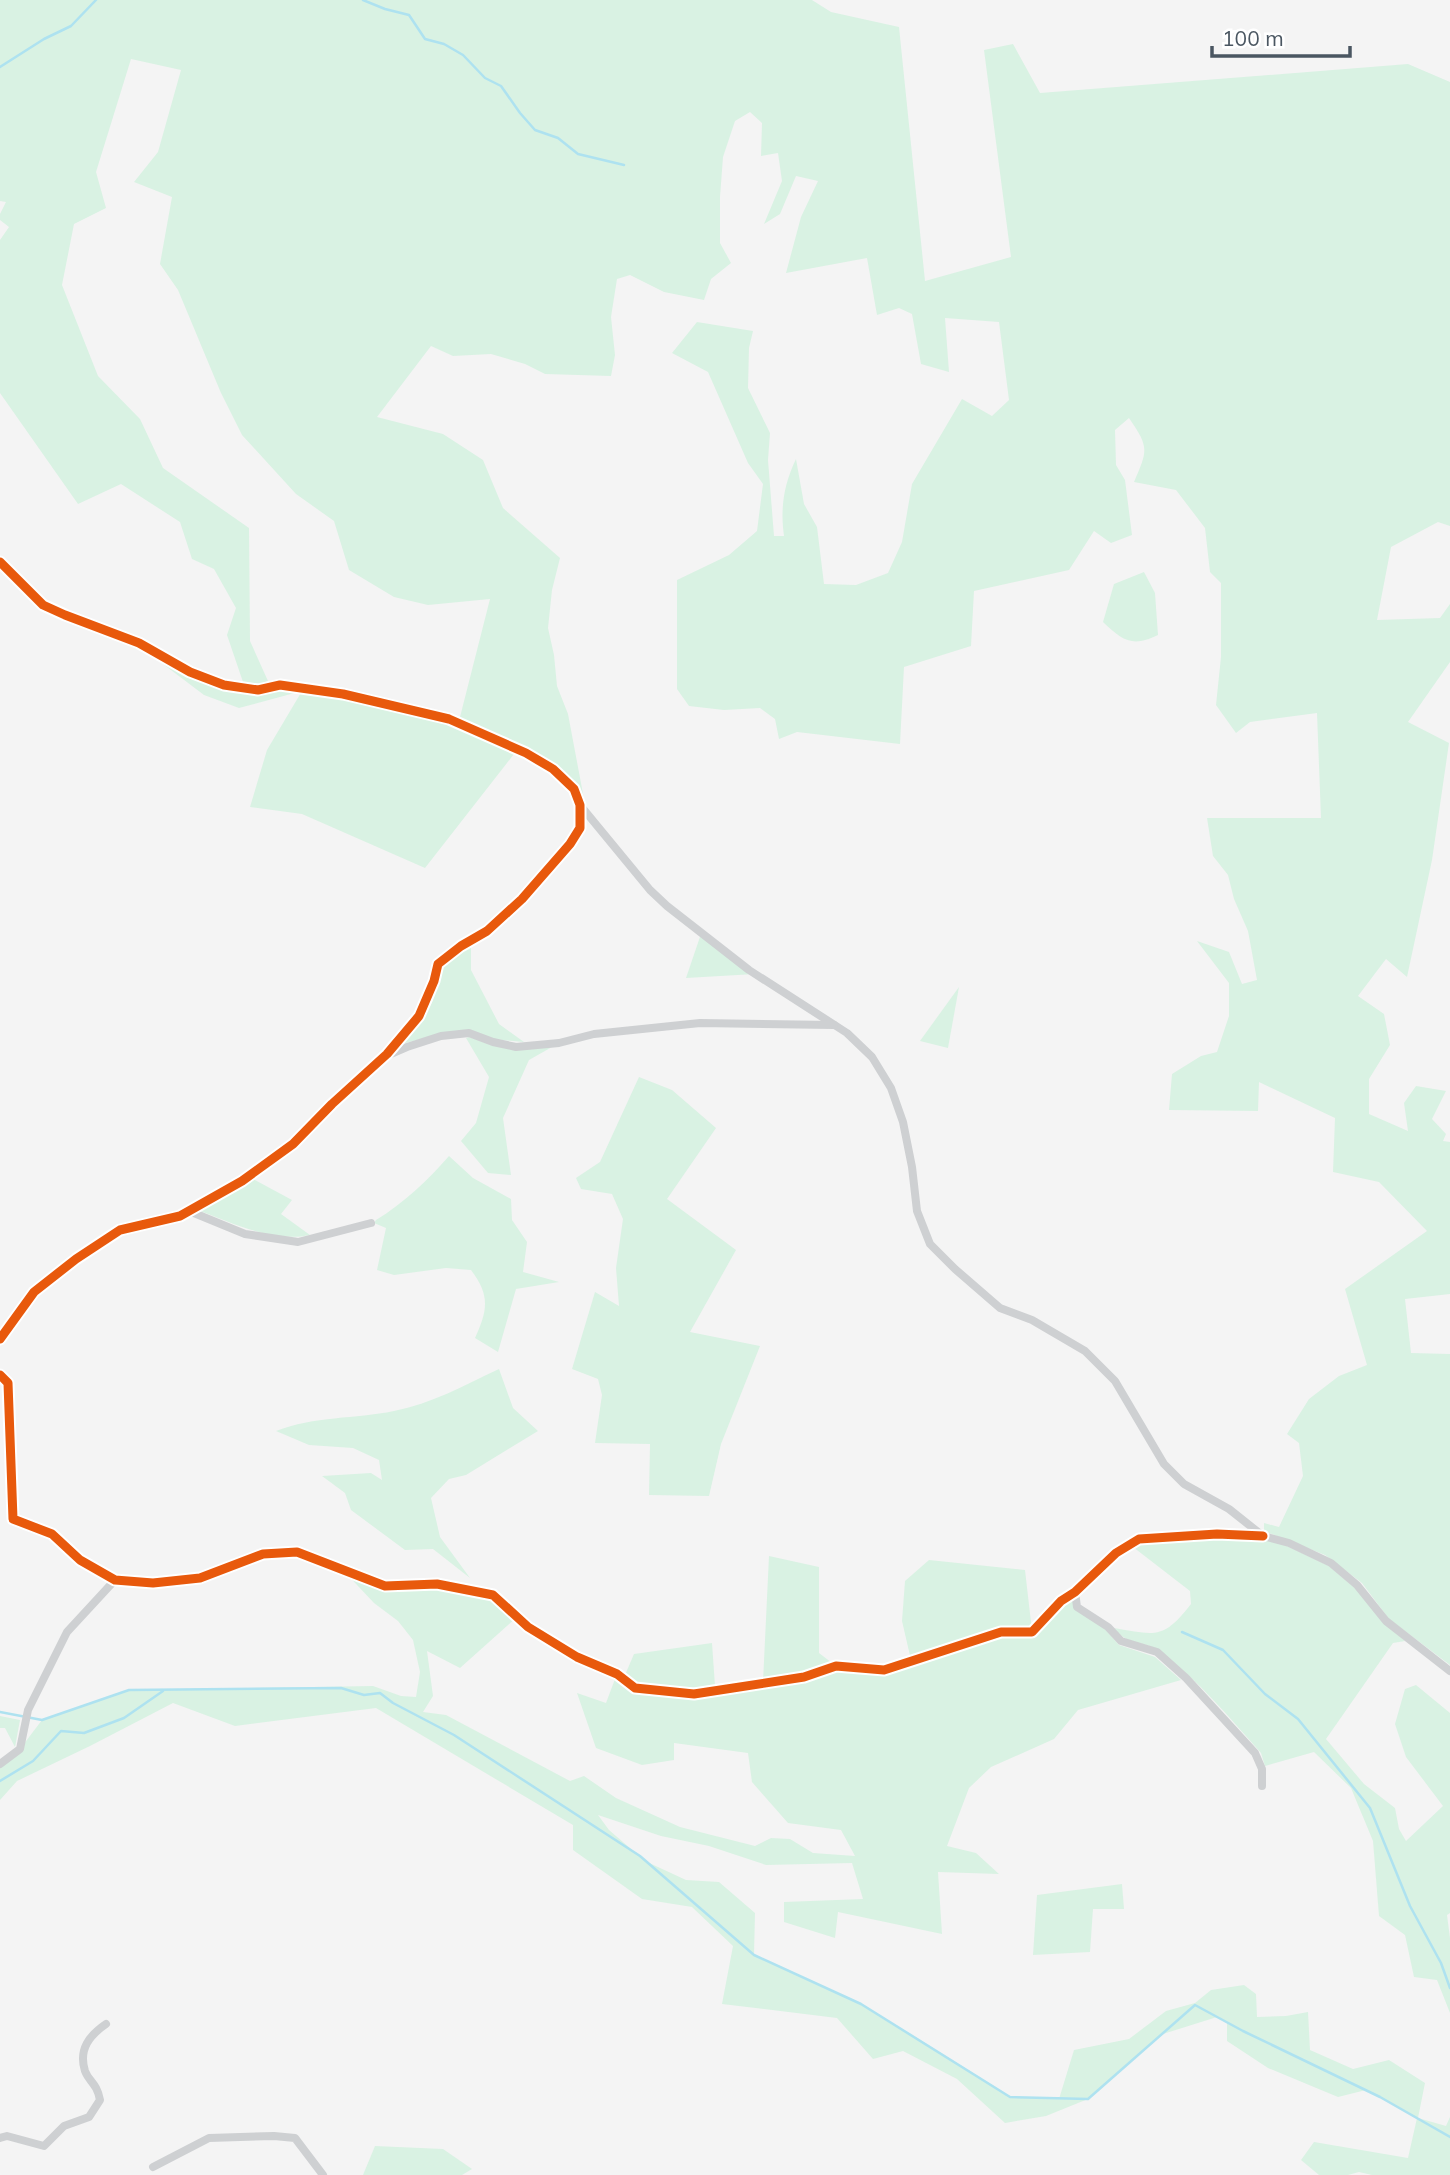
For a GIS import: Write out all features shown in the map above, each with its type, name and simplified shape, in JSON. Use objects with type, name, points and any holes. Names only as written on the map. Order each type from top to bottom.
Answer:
[{"type":"street","points":[[0,562],[43,605],[139,643],[190,672],[224,685],[258,690],[280,685],[310,688],[449,719],[526,753],[554,769],[574,789],[580,805],[650,890],[667,906],[748,970],[847,1033],[872,1057],[891,1088],[903,1122],[917,1211],[930,1244],[1000,1308],[1032,1320],[1085,1351],[1115,1381],[1164,1464],[1184,1484],[1229,1509],[1263,1536]]},
{"type":"street","points":[[0,1339],[34,1292],[75,1259],[120,1230],[180,1216],[242,1181],[293,1143],[383,1058],[419,1016],[438,964],[496,923],[522,900],[570,845],[580,828],[580,805]]},
{"type":"street","points":[[383,1058],[442,1036],[469,1033],[516,1047],[559,1043],[594,1034],[700,1023],[834,1025]]},
{"type":"street","points":[[189,1211],[245,1234],[298,1242],[371,1223]]},
{"type":"street","points":[[0,1375],[8,1383],[13,1518],[52,1534],[80,1560],[116,1580],[153,1583],[200,1578],[263,1554],[297,1552],[386,1586],[437,1584],[493,1595],[528,1627],[577,1657],[617,1674],[635,1688],[694,1694],[804,1677],[836,1666],[884,1670],[1001,1632],[1032,1632],[1061,1601],[1075,1592],[1116,1553],[1139,1539],[1217,1534],[1263,1536],[1289,1543],[1331,1563],[1357,1585],[1386,1621],[1450,1671]]},
{"type":"street","points":[[0,1764],[20,1749],[28,1710],[67,1632],[116,1580]]},
{"type":"street","points":[[1075,1592],[1077,1607],[1108,1627],[1121,1641],[1157,1652],[1235,1728],[1255,1753],[1262,1769],[1262,1786]]},
{"type":"street","points":[[0,2138],[7,2136],[44,2146],[64,2126],[89,2117],[100,2101],[97,2087],[86,2073],[83,2054],[90,2034],[106,2024]]},
{"type":"street","points":[[153,2167],[209,2138],[274,2136],[295,2138],[323,2175]]},
{"type":"green space","points":[[0,0],[812,0],[831,12],[899,27],[925,281],[1011,257],[984,50],[1013,44],[1040,93],[1408,64],[1450,82],[1450,526],[1438,522],[1391,547],[1377,620],[1440,618],[1450,604],[1450,662],[1408,722],[1449,743],[1432,860],[1407,977],[1386,959],[1358,996],[1384,1014],[1390,1045],[1369,1079],[1369,1114],[1408,1131],[1404,1103],[1416,1086],[1446,1091],[1432,1119],[1446,1134],[1443,1141],[1450,1142],[1450,1294],[1405,1299],[1411,1353],[1450,1354],[1450,1665],[1389,1619],[1362,1583],[1325,1555],[1264,1531],[1264,1523],[1279,1527],[1303,1476],[1299,1443],[1287,1434],[1309,1399],[1339,1376],[1367,1365],[1345,1289],[1427,1231],[1379,1182],[1333,1172],[1335,1118],[1259,1082],[1258,1111],[1169,1110],[1172,1074],[1201,1056],[1217,1052],[1229,1016],[1229,983],[1197,941],[1229,952],[1242,984],[1257,980],[1248,931],[1234,899],[1228,875],[1213,856],[1207,818],[1321,818],[1317,713],[1250,722],[1236,733],[1216,705],[1221,657],[1221,583],[1210,572],[1205,528],[1176,490],[1134,482],[1142,463],[1144,449],[1129,418],[1115,430],[1116,465],[1125,480],[1132,535],[1111,543],[1094,531],[1069,570],[974,591],[971,646],[904,667],[900,744],[797,732],[779,739],[775,719],[760,708],[724,710],[689,706],[677,689],[677,580],[729,555],[757,531],[763,484],[748,463],[708,372],[672,353],[697,322],[753,331],[749,348],[748,388],[770,433],[768,460],[774,536],[784,536],[784,496],[796,459],[804,504],[817,527],[824,584],[856,585],[888,573],[902,542],[912,484],[962,399],[992,416],[1009,400],[999,322],[945,318],[949,372],[921,364],[912,314],[899,308],[877,315],[867,258],[786,273],[801,217],[818,181],[796,176],[780,214],[764,224],[782,181],[778,153],[761,156],[762,123],[750,112],[735,121],[723,157],[720,197],[720,243],[731,263],[711,279],[704,300],[664,292],[630,275],[617,279],[611,317],[615,355],[611,376],[545,374],[525,364],[491,354],[453,356],[431,346],[377,417],[443,434],[483,460],[503,508],[560,558],[552,590],[548,628],[557,686],[568,714],[584,799],[574,784],[460,717],[490,599],[428,605],[394,597],[349,570],[334,521],[296,494],[242,435],[221,393],[178,290],[160,264],[172,197],[134,182],[158,152],[181,70],[131,59],[96,172],[106,208],[74,224],[62,285],[98,376],[140,419],[163,468],[249,528],[250,641],[268,681],[257,685],[243,682],[227,635],[236,608],[214,569],[192,559],[180,522],[121,484],[78,504],[0,393],[0,240],[9,227],[0,220],[6,202],[0,201]]},
{"type":"green space","points":[[1144,572],[1155,593],[1158,635],[1141,641],[1128,640],[1103,622],[1114,584]]},
{"type":"green space","points":[[159,661],[192,679],[225,690],[258,693],[280,688],[303,690],[448,723],[514,754],[425,868],[302,814],[250,807],[267,750],[302,691],[239,708],[204,695]]},
{"type":"green space","points":[[702,931],[755,974],[686,978]]},
{"type":"green space","points":[[471,944],[471,970],[499,1024],[524,1042],[440,1034],[402,1044],[429,1009],[441,967]]},
{"type":"green space","points":[[959,987],[948,1048],[920,1041]]},
{"type":"green space","points":[[466,1038],[510,1048],[552,1047],[529,1060],[503,1118],[511,1175],[488,1173],[461,1141],[476,1123],[489,1077]]},
{"type":"green space","points":[[639,1077],[672,1090],[716,1128],[667,1199],[736,1250],[690,1332],[760,1346],[721,1444],[709,1496],[649,1495],[650,1444],[595,1443],[602,1395],[598,1379],[572,1369],[595,1292],[619,1306],[616,1268],[623,1219],[612,1194],[581,1189],[576,1178],[600,1162]]},
{"type":"green space","points":[[449,1156],[473,1178],[511,1199],[512,1220],[527,1242],[523,1272],[559,1282],[516,1289],[498,1352],[475,1338],[483,1319],[485,1303],[481,1287],[471,1270],[446,1268],[394,1275],[377,1270],[386,1228],[374,1223],[415,1191]]},
{"type":"green space","points":[[253,1179],[292,1200],[281,1214],[310,1235],[296,1237],[267,1234],[198,1210]]},
{"type":"green space","points":[[499,1369],[513,1408],[538,1431],[466,1475],[449,1479],[431,1498],[440,1537],[470,1578],[433,1549],[405,1550],[351,1510],[345,1493],[322,1476],[371,1473],[382,1480],[379,1460],[353,1448],[309,1445],[276,1431],[320,1420],[408,1408]]},
{"type":"green space","points":[[1263,1539],[1287,1546],[1329,1566],[1355,1588],[1405,1641],[1393,1643],[1326,1739],[1364,1784],[1395,1808],[1399,1829],[1406,1841],[1443,1806],[1406,1757],[1395,1724],[1405,1689],[1416,1685],[1450,1713],[1450,1913],[1447,1915],[1450,1938],[1450,2013],[1437,1980],[1414,1977],[1405,1935],[1379,1916],[1373,1841],[1351,1788],[1314,1752],[1265,1766],[1261,1753],[1188,1675],[1155,1648],[1131,1641],[1114,1628],[1158,1632],[1173,1624],[1191,1604],[1190,1591],[1133,1547],[1140,1542]]},
{"type":"green space","points":[[769,1556],[819,1567],[819,1653],[836,1666],[884,1670],[911,1660],[902,1621],[905,1581],[929,1560],[1025,1570],[1032,1631],[1074,1596],[1074,1608],[1105,1629],[1119,1645],[1155,1657],[1181,1680],[1078,1710],[1054,1739],[991,1767],[969,1788],[947,1846],[976,1853],[999,1874],[938,1872],[942,1934],[838,1912],[835,1938],[784,1922],[784,1902],[863,1899],[852,1863],[766,1865],[709,1846],[661,1836],[598,1815],[609,1830],[645,1861],[686,1880],[719,1882],[755,1913],[754,1955],[861,2004],[1010,2097],[1059,2099],[1074,2050],[1129,2039],[1166,2011],[1195,2003],[1211,1990],[1244,1985],[1256,1994],[1257,2017],[1308,2012],[1310,2050],[1353,2069],[1389,2060],[1425,2083],[1418,2118],[1446,2126],[1450,2117],[1450,2175],[1372,2175],[1359,2172],[1348,2175],[1319,2175],[1301,2160],[1314,2142],[1408,2158],[1417,2118],[1366,2090],[1338,2097],[1268,2068],[1227,2041],[1227,2022],[1217,2017],[1163,2034],[1088,2099],[1046,2116],[1005,2123],[957,2079],[903,2051],[873,2059],[837,2018],[722,2004],[733,1946],[692,1907],[642,1899],[573,1850],[573,1825],[376,1708],[235,1726],[173,1703],[17,1781],[0,1800],[0,1764],[20,1749],[42,1720],[129,1690],[373,1686],[401,1696],[416,1697],[420,1672],[413,1640],[398,1621],[374,1603],[341,1568],[385,1586],[437,1584],[493,1595],[517,1617],[460,1668],[427,1651],[433,1696],[423,1712],[446,1715],[570,1781],[584,1776],[616,1798],[680,1827],[755,1846],[771,1838],[790,1839],[813,1853],[855,1856],[841,1830],[788,1823],[752,1782],[748,1753],[674,1743],[674,1760],[642,1765],[596,1748],[577,1693],[606,1703],[615,1679],[633,1692],[698,1698],[804,1681],[763,1682]]},
{"type":"green space","points":[[712,1643],[715,1686],[693,1689],[638,1684],[625,1675],[634,1654]]},
{"type":"green space","points":[[0,1716],[20,1720],[15,1747],[5,1728],[0,1728]]},
{"type":"green space","points":[[1122,1884],[1124,1909],[1093,1909],[1090,1952],[1033,1955],[1037,1895]]},
{"type":"green space","points":[[375,2146],[443,2149],[472,2169],[462,2175],[363,2175]]},
{"type":"waterway","points":[[0,67],[44,39],[71,26],[96,0]]},
{"type":"waterway","points":[[363,0],[409,15],[425,39],[444,44],[463,55],[485,78],[501,86],[535,130],[558,138],[578,154],[624,165]]},
{"type":"waterway","points":[[1182,1632],[1223,1650],[1265,1694],[1298,1719],[1370,1808],[1410,1906],[1441,1963],[1450,1988]]},
{"type":"waterway","points":[[0,1712],[42,1720],[129,1690],[341,1688],[364,1695],[380,1693],[393,1703],[454,1735],[640,1856],[754,1955],[861,2004],[1010,2097],[1088,2099],[1195,2005],[1380,2097],[1450,2137]]},
{"type":"waterway","points":[[0,1781],[33,1761],[61,1731],[84,1733],[124,1718],[163,1691]]},
{"type":"cycle path","points":[[0,562],[43,605],[139,643],[190,672],[224,685],[258,690],[280,685],[343,694],[449,719],[526,753],[553,769],[574,789],[580,805],[580,828],[570,844],[522,899],[487,931],[438,964],[419,1016],[387,1054],[293,1144],[242,1181],[180,1216],[120,1230],[76,1259],[34,1292],[0,1339]]},
{"type":"cycle path","points":[[0,1375],[8,1383],[13,1519],[52,1534],[80,1560],[115,1580],[153,1583],[200,1578],[263,1554],[297,1552],[385,1586],[437,1584],[493,1595],[528,1627],[577,1657],[617,1674],[635,1688],[694,1694],[804,1677],[836,1666],[884,1670],[1001,1632],[1032,1632],[1061,1601],[1075,1592],[1116,1553],[1139,1539],[1217,1534],[1263,1536]]}]
